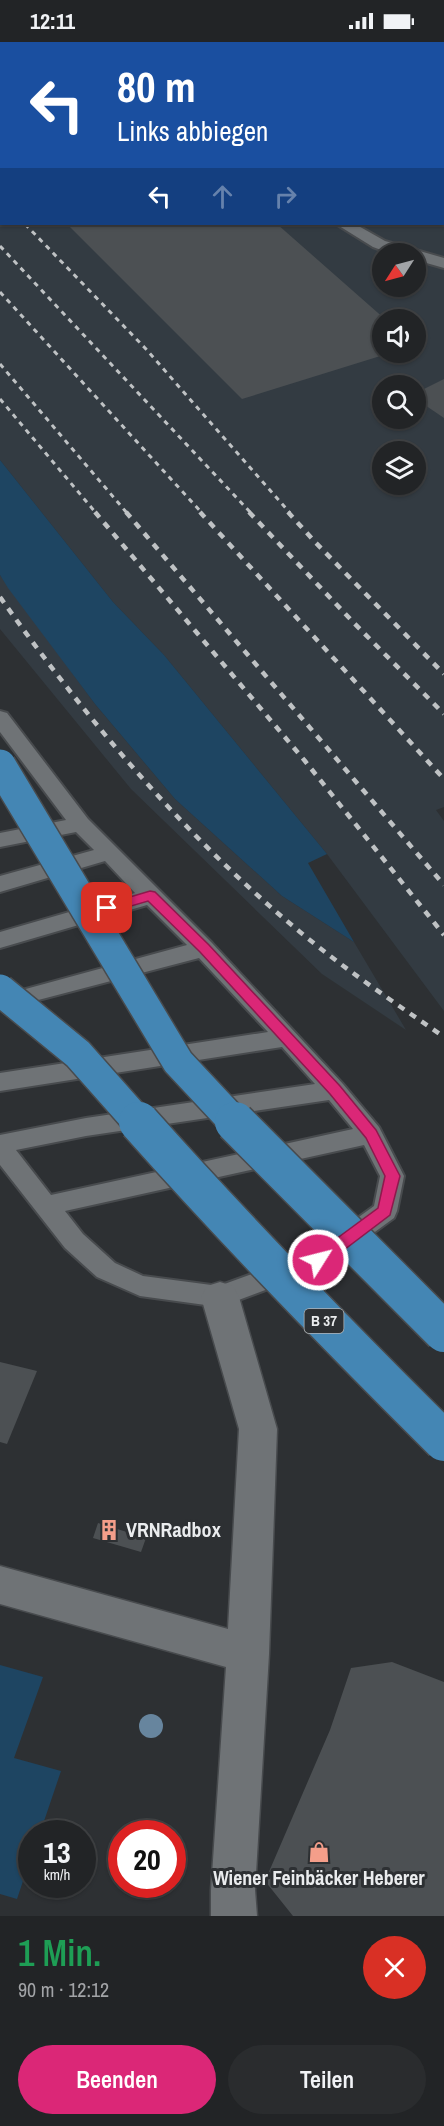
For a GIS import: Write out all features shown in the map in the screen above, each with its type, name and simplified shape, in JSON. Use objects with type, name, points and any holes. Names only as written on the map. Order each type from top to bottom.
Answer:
[{"type":"highway","points":[[0,765],[177,1062],[276,1166],[444,1332]]},
{"type":"highway","name":"B 37","points":[[0,990],[78,1054],[207,1198],[328,1326],[444,1441]]},
{"type":"street","points":[[220,1297],[258,1429],[248,1654],[233,1890],[234,1916]]},
{"type":"street","points":[[0,1585],[248,1654]]},
{"type":"lane","points":[[346,225],[377,243]]},
{"type":"lane","points":[[426,258],[444,263]]},
{"type":"lane","points":[[0,718],[81,824],[204,949],[335,1090],[371,1134],[393,1176],[385,1211],[318,1260],[220,1297],[140,1286],[106,1270],[74,1241],[44,1206],[0,1146],[86,1127],[335,1090]]},
{"type":"lane","points":[[0,840],[81,824]]},
{"type":"lane","points":[[0,884],[108,853]]},
{"type":"lane","points":[[0,940],[150,896]]},
{"type":"lane","points":[[0,1004],[204,949]]},
{"type":"lane","points":[[0,1082],[286,1038]]},
{"type":"lane","points":[[44,1206],[371,1134]]},
{"type":"shaded area","points":[[0,225],[444,225],[444,807],[436,810],[444,821],[444,1011],[327,854],[164,655],[113,602],[0,460]]},
{"type":"shaded area","points":[[0,460],[113,602],[164,655],[327,854],[308,863],[354,942],[282,896],[175,799],[95,704],[8,588],[0,575]]},
{"type":"shaded area","points":[[0,575],[95,704],[175,799],[282,896],[354,942],[406,1030],[322,974],[131,789],[0,629]]},
{"type":"shaded area","points":[[0,1665],[43,1677],[14,1758],[61,1771],[44,1820],[18,1820],[17,1899],[0,1894]]},
{"type":"building","points":[[68,225],[278,225],[374,309],[372,359],[242,399]]},
{"type":"building","points":[[444,379],[444,418],[426,406],[426,388]]},
{"type":"building","points":[[0,1362],[37,1371],[7,1444],[0,1442]]},
{"type":"building","name":"VRNRadbox","points":[[98,1523],[146,1538],[141,1552],[93,1538]]},
{"type":"building","points":[[392,1662],[444,1682],[444,1916],[293,1916],[265,1881],[330,1730],[351,1668]]},
{"type":"railway","points":[[26,225],[145,348],[290,513]]},
{"type":"railway","points":[[0,246],[251,513]]},
{"type":"railway","points":[[0,292],[202,513]]},
{"type":"railway","points":[[0,364],[127,513]]},
{"type":"railway","points":[[0,399],[96,513]]},
{"type":"railway","points":[[95,512],[305,761],[444,935]]},
{"type":"railway","points":[[126,512],[444,885]]},
{"type":"railway","points":[[200,512],[444,779]]},
{"type":"railway","points":[[249,512],[444,714]]},
{"type":"railway","points":[[288,512],[444,674]]},
{"type":"railway","points":[[0,597],[67,688],[103,732],[139,775],[216,856],[257,895],[317,946],[444,1037]]},
{"type":"place","name":"VRNRadbox","points":[[109,1530]]},
{"type":"place","name":"Wiener Feinbäcker Heberer","points":[[319,1852]]},
{"type":"route","points":[[107,908],[150,896],[204,949],[335,1090],[371,1134],[393,1176],[385,1211],[318,1260]]}]
